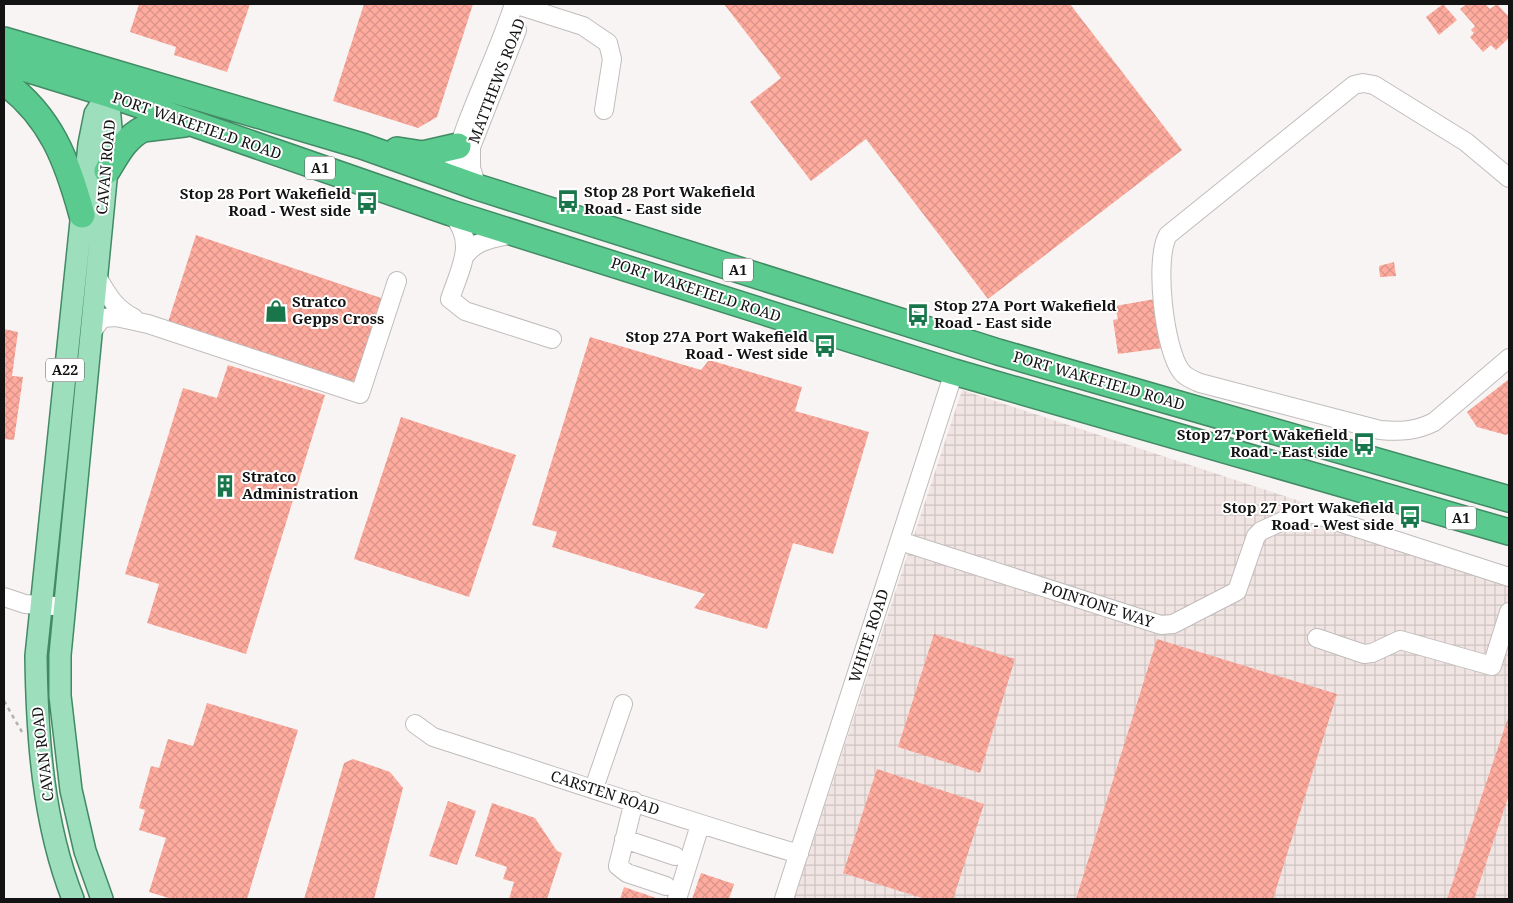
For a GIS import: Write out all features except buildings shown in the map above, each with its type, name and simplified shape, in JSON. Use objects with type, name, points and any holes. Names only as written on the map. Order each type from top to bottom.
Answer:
[{"type":"highway","points":[[15,44],[86,77],[108,94],[150,96],[240,109]]},
{"type":"highway","name":"PORT WAKEFIELD ROAD","points":[[15,44],[362,146],[477,187],[998,352],[1424,472],[1509,499]]},
{"type":"highway","name":"PORT WAKEFIELD ROAD","points":[[4,62],[108,94],[189,124],[451,212],[954,372],[1509,532]]},
{"type":"highway","points":[[4,82],[37,112],[61,150],[70,170],[82,215]]},
{"type":"highway","points":[[107,171],[127,140],[137,132],[143,129],[189,124]]},
{"type":"highway","points":[[362,146],[417,154],[458,146]]},
{"type":"highway","points":[[450,178],[450,188],[456,197],[524,224],[528,236]]},
{"type":"highway","points":[[913,325],[946,348],[951,356],[954,372],[972,362],[998,352]]},
{"type":"highway","points":[[1413,504],[1424,472]]},
{"type":"main road","name":"CAVAN ROAD","points":[[102,899],[77,820],[64,741],[60,696],[64,607],[107,171],[111,116],[108,94]]},
{"type":"main road","name":"CAVAN ROAD","points":[[74,899],[51,818],[40,751],[36,656],[93,121],[108,94]]},
{"type":"street","points":[[521,5],[583,26],[608,43],[612,59],[604,110]]},
{"type":"street","name":"MATTHEWS ROAD","points":[[450,178],[458,146],[505,31],[521,5]]},
{"type":"street","name":"MATTHEWS ROAD","points":[[477,187],[471,168],[471,147],[521,5]]},
{"type":"street","points":[[1509,178],[1466,142],[1374,85],[1363,83],[1354,85],[1168,235],[1163,247],[1162,271],[1163,300],[1172,348],[1181,372],[1188,378],[1380,430],[1407,431],[1421,428],[1434,422],[1509,358]]},
{"type":"street","points":[[451,212],[463,228],[466,241],[464,256],[450,299],[465,310],[552,339]]},
{"type":"street","points":[[464,256],[470,248],[483,240],[528,236]]},
{"type":"street","points":[[96,275],[111,302],[123,312],[148,324]]},
{"type":"street","points":[[91,333],[102,318],[116,317],[148,324],[360,394],[397,281]]},
{"type":"street","name":"WHITE ROAD","points":[[784,899],[954,372]]},
{"type":"street","name":"POINTONE WAY","points":[[900,541],[1161,626],[1173,624],[1237,591],[1256,536],[1265,529],[1300,513],[1314,514],[1509,577]]},
{"type":"street","points":[[4,597],[25,604],[64,607]]},
{"type":"street","points":[[1317,638],[1364,654],[1372,653],[1400,640],[1492,666],[1509,612]]},
{"type":"street","points":[[594,788],[623,704]]},
{"type":"street","name":"CARSTEN ROAD","points":[[415,724],[433,737],[634,801],[700,825],[799,854]]},
{"type":"street","points":[[634,801],[618,866],[627,873],[672,892],[700,825]]},
{"type":"street","points":[[624,839],[675,856]]},
{"type":"shaded area","points":[[962,390],[1509,570],[1509,899],[794,899]]},
{"type":"place","name":"Stop 28 Port Wakefield Road - East side","points":[[568,201]]},
{"type":"place","name":"Stop 28 Port Wakefield Road - West side","points":[[367,203]]},
{"type":"place","name":"Stratco Gepps Cross","points":[[276,311]]},
{"type":"place","name":"Stop 27A Port Wakefield Road - East side","points":[[918,315]]},
{"type":"place","name":"Stop 27A Port Wakefield Road - West side","points":[[825,346]]},
{"type":"place","name":"Stop 27 Port Wakefield Road - East side","points":[[1364,444]]},
{"type":"place","name":"Stratco Administration","points":[[225,486]]},
{"type":"place","name":"Stop 27 Port Wakefield Road - West side","points":[[1410,517]]}]
